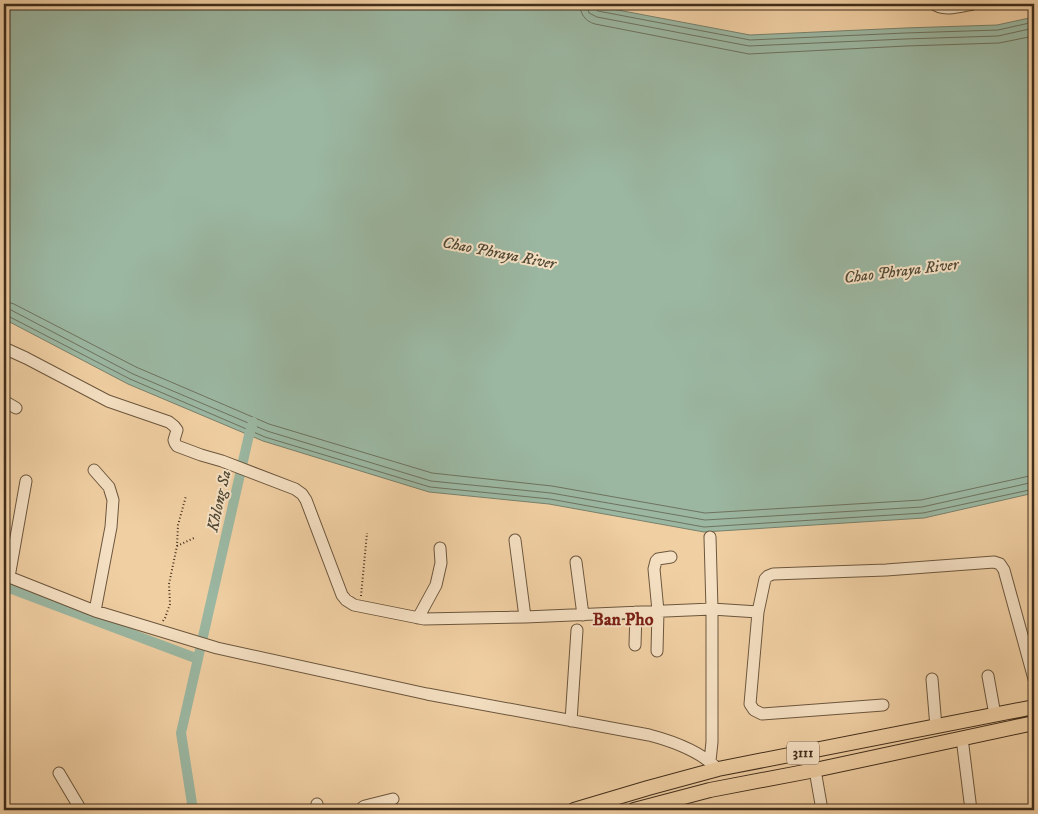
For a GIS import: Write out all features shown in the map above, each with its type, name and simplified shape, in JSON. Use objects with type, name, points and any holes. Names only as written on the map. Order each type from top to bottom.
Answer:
[{"type":"main road","name":"3111","points":[[574,810],[648,788],[714,765],[936,727],[1034,707]]},
{"type":"main road","name":"3111","points":[[634,810],[710,790],[815,770],[1034,723]]},
{"type":"street","points":[[934,4],[939,8],[973,4]]},
{"type":"street","points":[[4,348],[108,401],[169,422],[178,430],[174,440],[174,443],[178,446],[296,489],[306,500],[342,595],[354,605],[424,619],[526,617],[712,609],[758,612]]},
{"type":"street","points":[[4,401],[16,408]]},
{"type":"street","points":[[94,470],[109,487],[113,500],[111,527],[95,611]]},
{"type":"street","points":[[26,481],[6,576],[95,611],[183,639],[427,694],[649,735],[670,740],[714,765]]},
{"type":"street","points":[[710,537],[712,742],[714,765]]},
{"type":"street","points":[[515,540],[526,617]]},
{"type":"street","points":[[418,618],[436,585],[441,563],[440,548]]},
{"type":"street","points":[[658,651],[658,611],[654,568],[658,560],[671,557]]},
{"type":"street","points":[[576,562],[583,615]]},
{"type":"street","points":[[883,705],[762,714],[754,710],[750,704],[758,612],[765,579],[768,576],[773,574],[886,570],[994,562],[1000,564],[1004,570],[1034,679]]},
{"type":"street","points":[[635,645],[636,612]]},
{"type":"street","points":[[571,721],[577,630]]},
{"type":"street","points":[[988,676],[995,715]]},
{"type":"street","points":[[932,679],[936,727]]},
{"type":"street","points":[[962,738],[971,810]]},
{"type":"street","points":[[815,770],[822,810]]},
{"type":"street","points":[[59,773],[81,810]]},
{"type":"street","points":[[362,810],[365,806],[393,799]]},
{"type":"path","points":[[154,630],[166,618],[170,604],[169,584],[177,546],[178,526],[186,496]]},
{"type":"path","points":[[360,606],[367,533]]},
{"type":"path","points":[[177,546],[196,537]]},
{"type":"water","name":"Chao Phraya River","points":[[4,4],[586,4],[750,35],[997,25],[1034,17],[1034,493],[924,518],[704,532],[549,504],[429,492],[263,441],[128,384],[4,319]]},
{"type":"waterway","name":"Khlong Sa","points":[[193,810],[181,733],[253,422]]},
{"type":"waterway","points":[[4,586],[198,659]]},
{"type":"district","name":"Ban Pho","points":[[623,620]]}]
